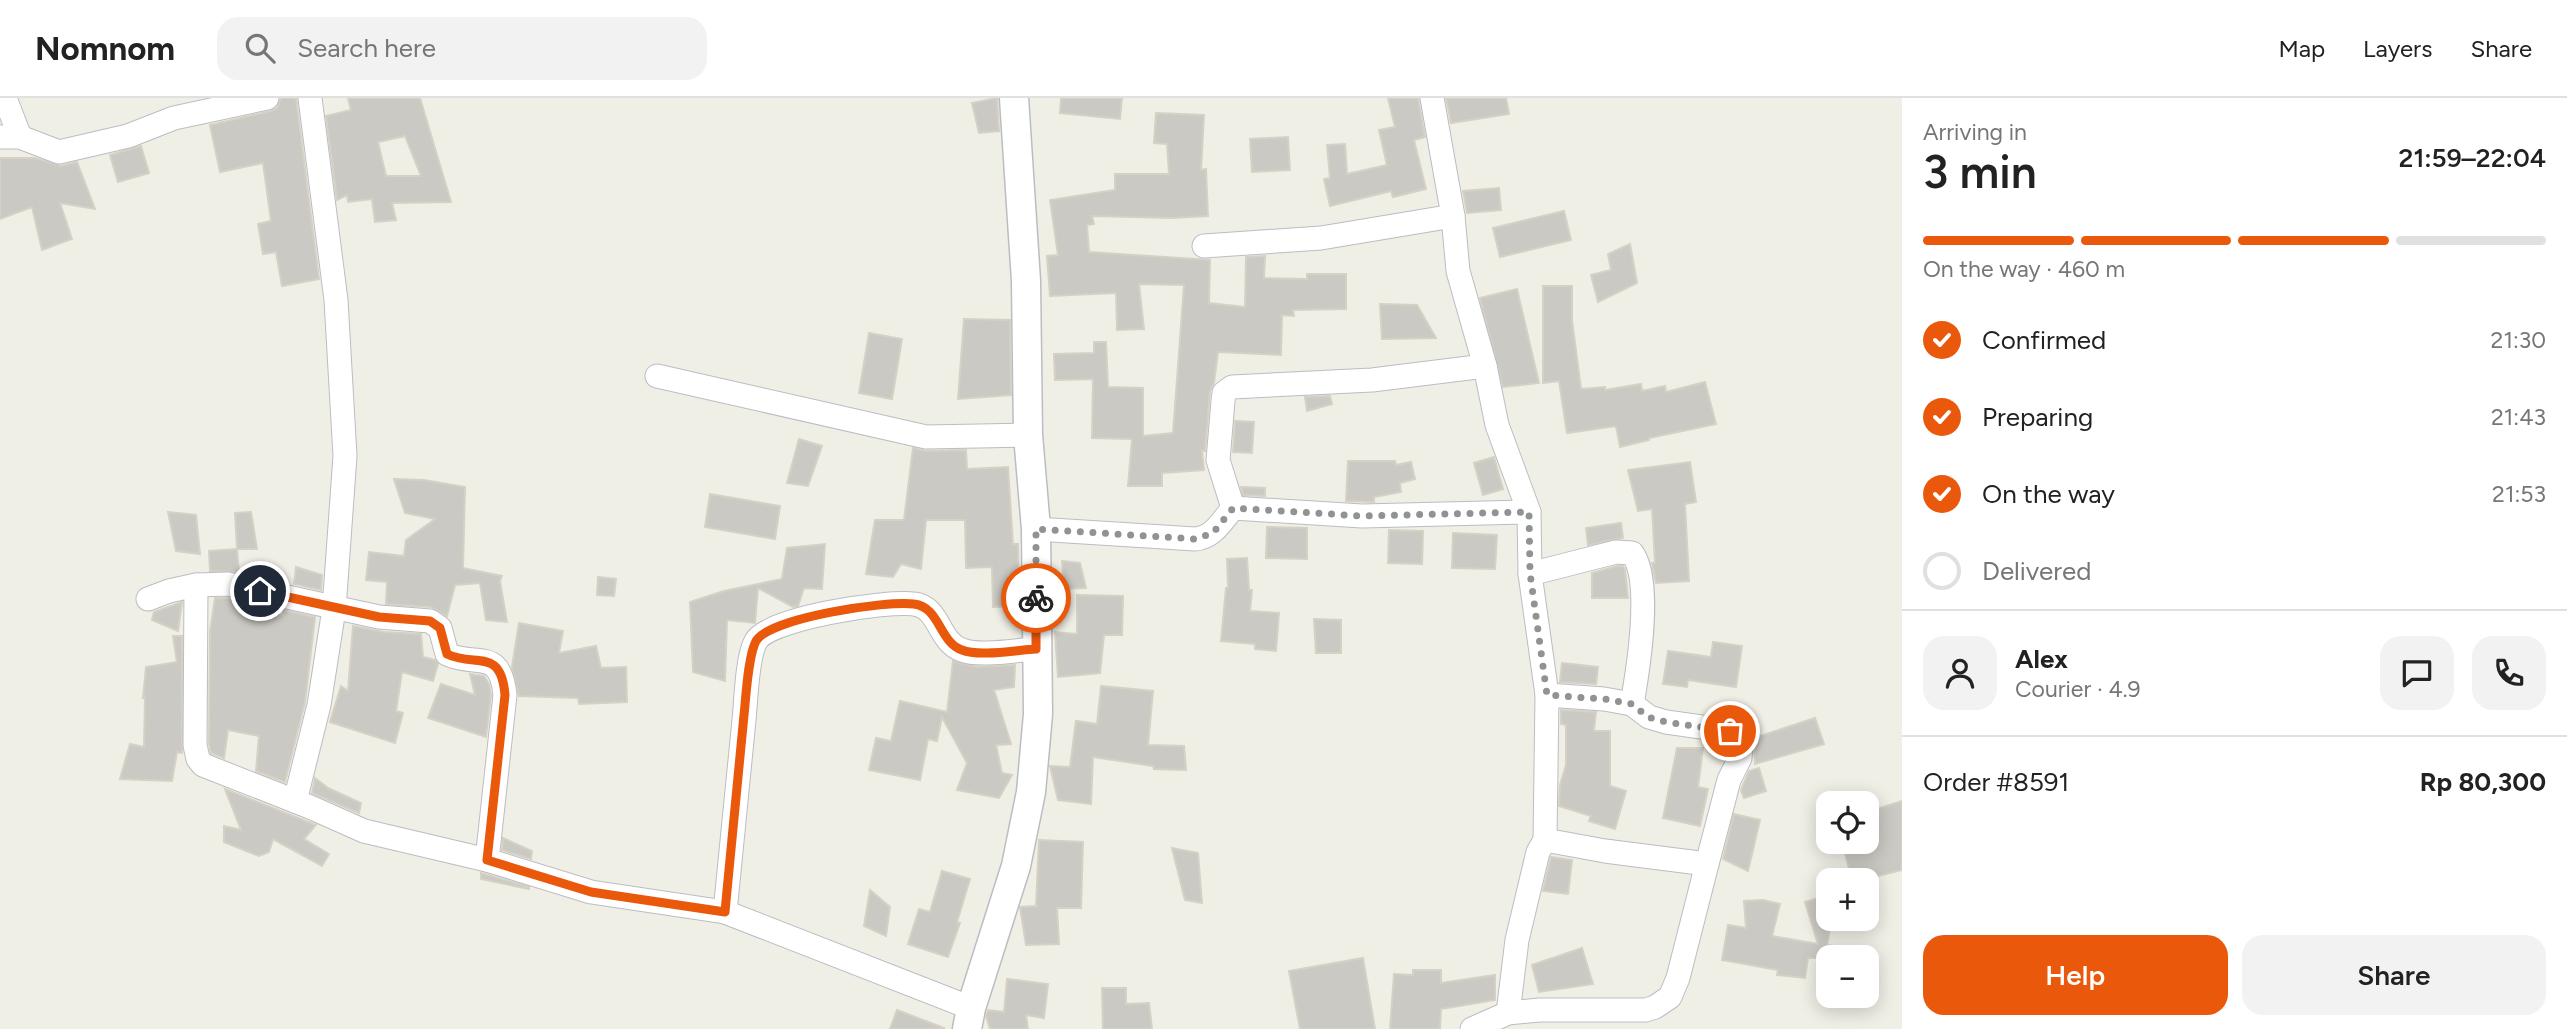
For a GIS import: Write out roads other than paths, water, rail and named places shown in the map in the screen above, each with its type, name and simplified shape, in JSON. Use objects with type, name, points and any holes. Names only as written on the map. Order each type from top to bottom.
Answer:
[{"type":"street","points":[[5,98],[10,137],[59,152],[128,136],[172,108],[267,98]]},
{"type":"street","points":[[295,801],[319,705],[334,609],[345,456],[336,300],[310,98]]},
{"type":"street","points":[[196,584],[195,745],[198,759],[203,765],[364,831],[487,860],[591,892],[725,912],[969,1018],[1016,866],[1031,792],[1038,714],[1036,529],[1028,435],[1026,281],[1014,98]]},
{"type":"street","points":[[1432,98],[1453,216],[1458,271],[1485,366],[1497,425],[1529,512],[1530,573],[1547,695],[1545,840],[1538,852],[1517,940],[1508,1013]]},
{"type":"street","points":[[1204,246],[1321,238],[1453,216]]},
{"type":"street","points":[[1233,508],[1219,460],[1223,401],[1227,390],[1239,386],[1372,380],[1485,366]]},
{"type":"street","points":[[657,376],[926,437],[1028,435]]},
{"type":"street","points":[[1036,529],[1201,539],[1213,533],[1233,508]]},
{"type":"street","points":[[1233,508],[1362,516],[1529,512]]},
{"type":"street","points":[[1530,573],[1616,552],[1632,553],[1641,569],[1642,649],[1632,704]]},
{"type":"street","points":[[148,600],[196,584],[228,584],[334,609],[379,617],[430,621],[440,628],[447,654],[484,660],[496,669],[501,677],[505,695],[487,860]]},
{"type":"street","points":[[725,912],[748,682],[755,642],[762,635],[779,625],[798,619],[876,606],[914,604],[926,608],[934,616],[944,635],[960,650],[972,653],[1036,649]]},
{"type":"street","points":[[1472,1029],[1508,1013],[1539,1010],[1646,1010],[1664,1002],[1674,989],[1729,780],[1740,758],[1741,743],[1730,731],[1666,722],[1648,717],[1632,704],[1547,695]]},
{"type":"street","points":[[1545,840],[1707,864]]}]
